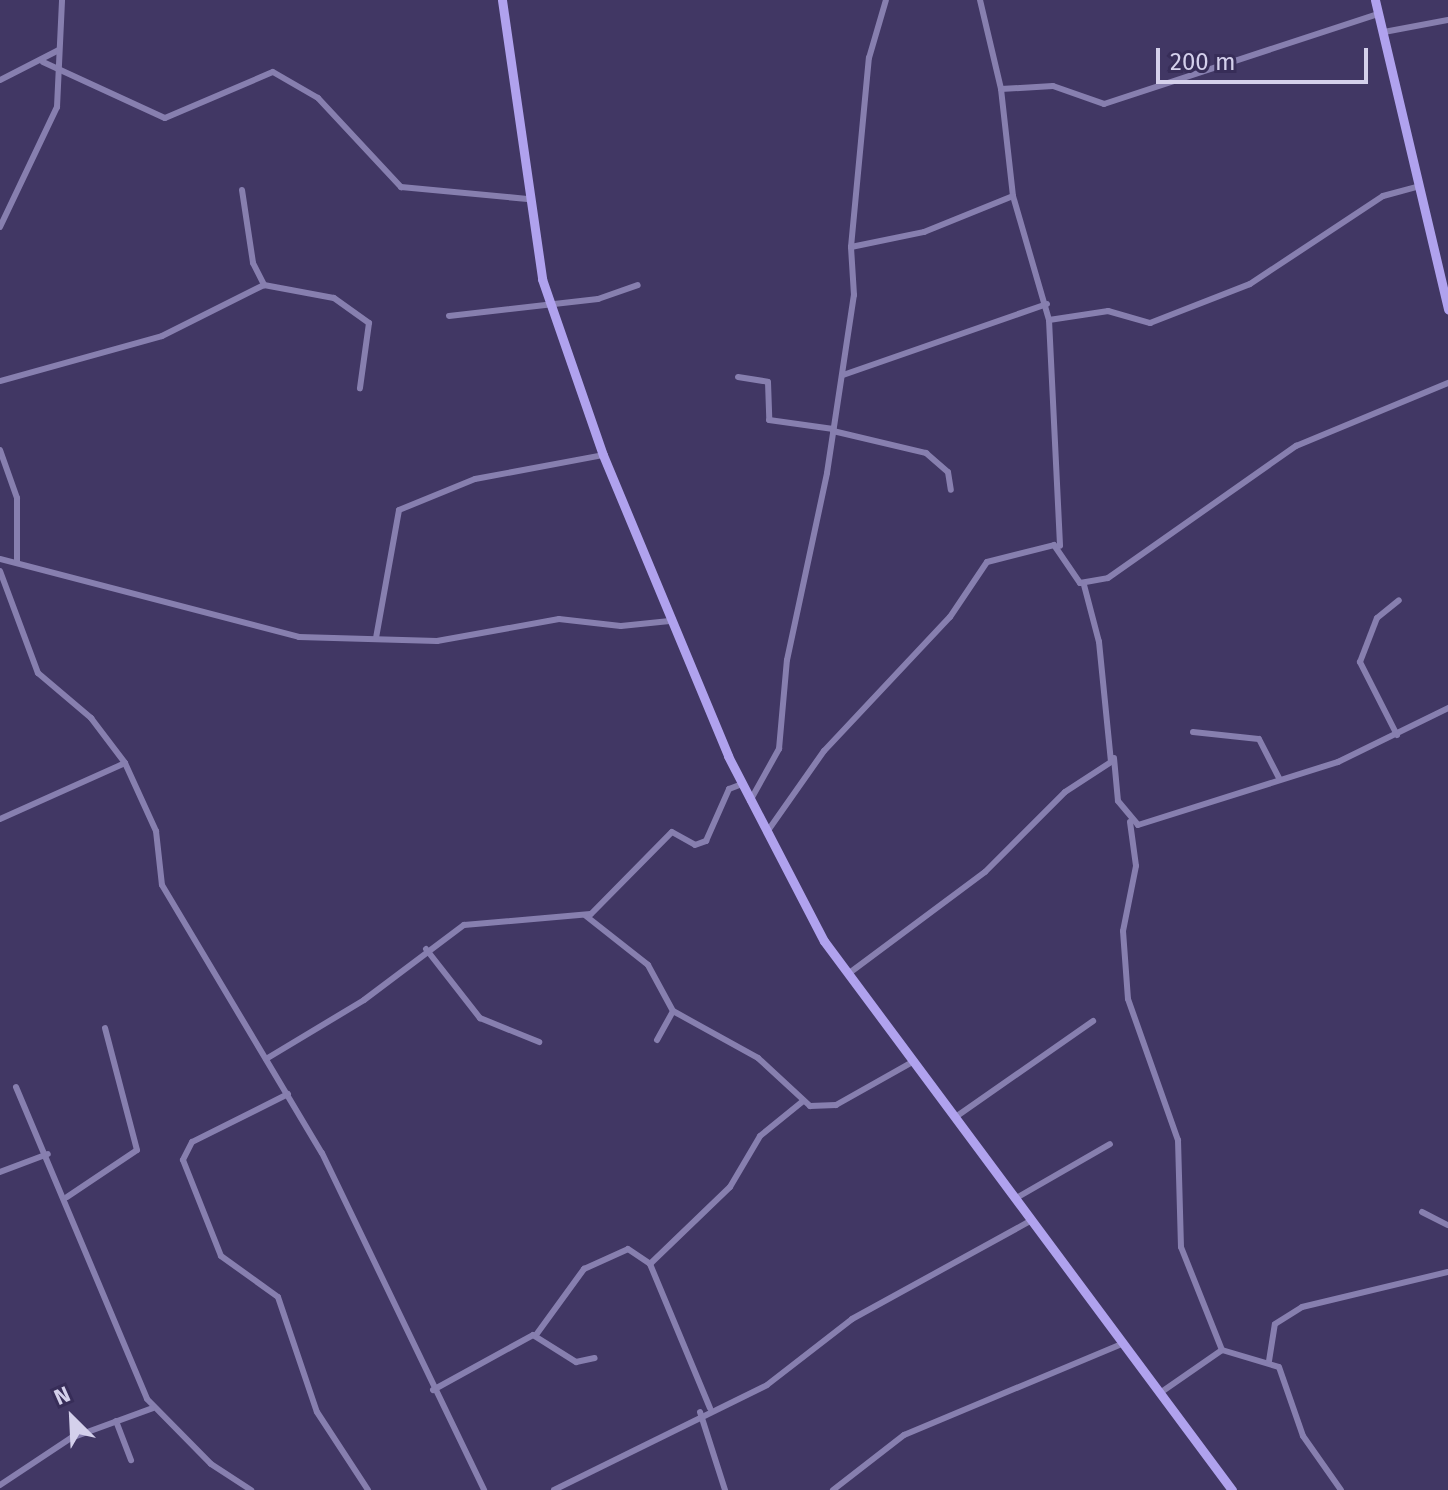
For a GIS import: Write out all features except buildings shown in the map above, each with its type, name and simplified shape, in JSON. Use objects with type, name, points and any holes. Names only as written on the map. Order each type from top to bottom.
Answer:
[{"type":"main road","points":[[502,0],[527,199],[550,305],[603,455],[670,621],[750,801],[848,974],[1018,1197],[1158,1395],[1232,1490]]},
{"type":"main road","points":[[1375,0],[1417,187],[1444,277],[1448,310]]},
{"type":"street","points":[[0,227],[48,139],[58,70],[62,0]]},
{"type":"street","points":[[750,801],[779,749],[787,660],[843,375],[854,295],[851,247],[869,58],[886,0]]},
{"type":"street","points":[[980,0],[1001,89],[1013,196],[1047,304],[1060,546],[1084,585],[1115,776],[1130,822],[1136,866],[1123,931],[1128,999],[1178,1140],[1181,1247],[1222,1350],[1239,1361],[1269,1361],[1285,1374],[1303,1436],[1341,1490]]},
{"type":"street","points":[[1001,89],[1053,86],[1104,104],[1378,14]]},
{"type":"street","points":[[1384,32],[1448,20]]},
{"type":"street","points":[[0,80],[43,62],[59,50]]},
{"type":"street","points":[[43,62],[165,118],[273,72],[318,98],[401,187],[527,199]]},
{"type":"street","points":[[1049,320],[1108,311],[1150,323],[1250,284],[1383,196],[1417,187]]},
{"type":"street","points":[[242,190],[253,263],[264,285]]},
{"type":"street","points":[[851,247],[924,232],[1013,196]]},
{"type":"street","points":[[0,381],[162,336],[264,285],[334,298],[369,323],[360,388]]},
{"type":"street","points":[[449,316],[550,305],[638,285]]},
{"type":"street","points":[[843,375],[1047,304]]},
{"type":"street","points":[[738,377],[768,382],[769,420],[833,430],[926,453],[948,472],[951,490]]},
{"type":"street","points":[[1084,585],[1135,563],[1296,446],[1448,383]]},
{"type":"street","points":[[0,450],[17,498],[17,561]]},
{"type":"street","points":[[376,638],[399,510],[475,479],[603,455]]},
{"type":"street","points":[[767,832],[824,751],[950,617],[987,562],[1060,546]]},
{"type":"street","points":[[0,559],[299,637],[437,641],[572,619],[621,626],[670,621]]},
{"type":"street","points":[[0,571],[38,673],[91,718],[125,763],[156,831],[162,885],[288,1094],[484,1490]]},
{"type":"street","points":[[1397,735],[1360,662],[1377,618],[1399,600]]},
{"type":"street","points":[[1130,822],[1279,778],[1397,735],[1448,708]]},
{"type":"street","points":[[1193,732],[1259,739],[1279,778]]},
{"type":"street","points":[[848,974],[985,872],[1065,792],[1093,776],[1113,754]]},
{"type":"street","points":[[0,819],[125,763]]},
{"type":"street","points":[[1093,776],[1115,776]]},
{"type":"street","points":[[586,916],[672,832],[695,845],[706,841],[729,789],[742,784]]},
{"type":"street","points":[[266,1059],[364,1000],[426,949],[479,921],[586,916],[648,965],[673,1011],[758,1058],[803,1101],[836,1105],[914,1061]]},
{"type":"street","points":[[426,949],[480,1018],[539,1042]]},
{"type":"street","points":[[657,1040],[673,1011]]},
{"type":"street","points":[[957,1116],[1093,1021]]},
{"type":"street","points":[[67,1197],[137,1150],[105,1028]]},
{"type":"street","points":[[16,1087],[67,1197],[153,1408],[211,1464],[251,1490]]},
{"type":"street","points":[[288,1094],[192,1142],[183,1160],[221,1256],[278,1297],[317,1412],[368,1490]]},
{"type":"street","points":[[650,1264],[730,1187],[760,1136],[803,1101]]},
{"type":"street","points":[[1018,1197],[1110,1144]]},
{"type":"street","points":[[0,1172],[48,1154]]},
{"type":"street","points":[[1422,1212],[1448,1225]]},
{"type":"street","points":[[554,1490],[641,1450],[700,1412],[767,1385],[852,1319],[1034,1219]]},
{"type":"street","points":[[433,1390],[536,1335],[570,1284],[602,1257],[628,1249],[650,1264],[710,1408]]},
{"type":"street","points":[[1269,1361],[1275,1324],[1302,1307],[1448,1272]]},
{"type":"street","points":[[536,1335],[576,1362],[595,1358]]},
{"type":"street","points":[[833,1490],[904,1435],[1122,1344]]},
{"type":"street","points":[[1158,1395],[1222,1350]]},
{"type":"street","points":[[0,1485],[71,1438],[153,1408]]},
{"type":"street","points":[[700,1412],[725,1490]]},
{"type":"street","points":[[116,1421],[131,1460]]}]
